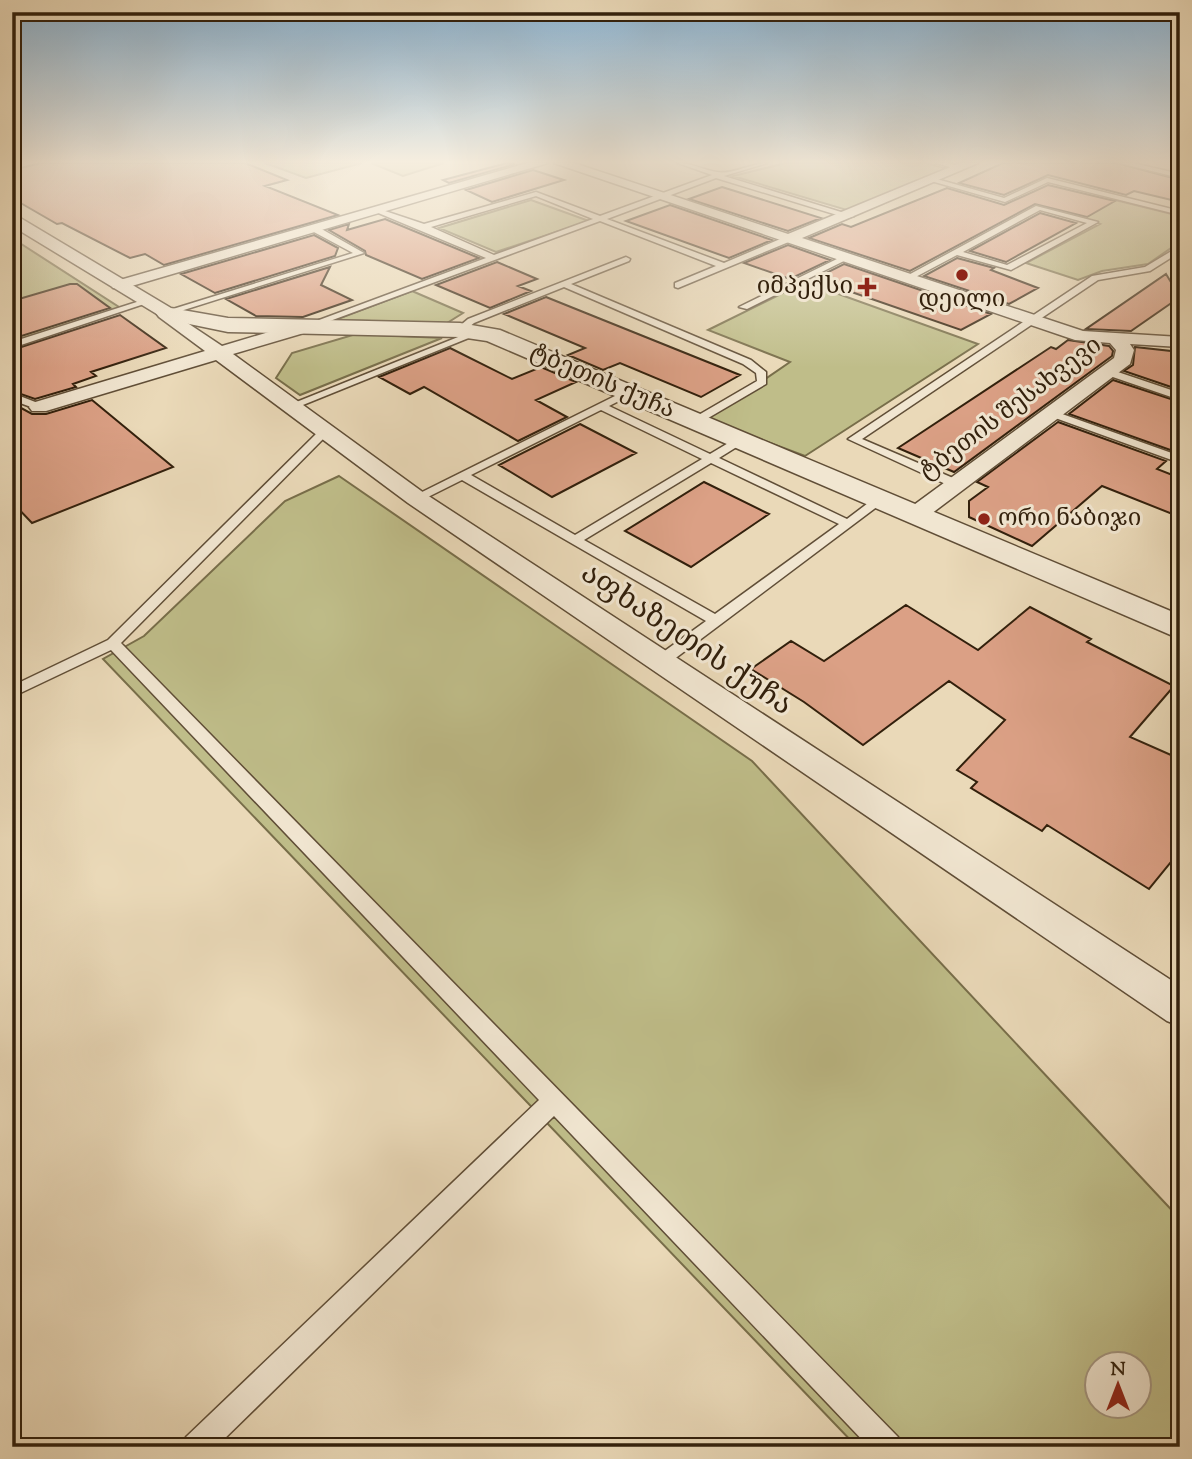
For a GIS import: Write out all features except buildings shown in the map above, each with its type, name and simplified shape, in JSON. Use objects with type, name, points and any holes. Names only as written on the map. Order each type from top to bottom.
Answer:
[{"type":"street","name":"ტბეთის ქუჩა","points":[[33,231],[155,308],[228,325],[468,331],[492,335],[1180,628]]},
{"type":"street","points":[[119,285],[308,231]]},
{"type":"street","points":[[764,231],[1028,320],[1081,335],[1117,340],[1180,342]]},
{"type":"street","points":[[788,239],[809,231]]},
{"type":"street","name":"აფხაზეთის ქუჩა","points":[[155,308],[323,433],[416,498],[1180,1008]]},
{"type":"street","points":[[39,407],[308,326]]},
{"type":"street","name":"ტბეთის შესახვევი","points":[[915,515],[1123,360],[1125,350],[1117,340]]},
{"type":"lane","points":[[12,345],[360,253],[319,231]]},
{"type":"lane","points":[[433,231],[494,258]]},
{"type":"lane","points":[[308,326],[566,231]]},
{"type":"lane","points":[[631,231],[724,266]]},
{"type":"lane","points":[[905,279],[995,231]]},
{"type":"lane","points":[[956,252],[1008,268],[1077,231]]},
{"type":"lane","points":[[678,285],[788,239]]},
{"type":"lane","points":[[956,484],[854,439],[1028,320],[1095,278],[1147,269],[1180,248]]},
{"type":"lane","points":[[289,407],[468,331],[471,321],[626,259]]},
{"type":"lane","points":[[744,307],[844,259]]},
{"type":"lane","points":[[564,284],[747,362],[761,372],[762,382],[694,422]]},
{"type":"lane","points":[[1108,372],[1180,397]]},
{"type":"lane","points":[[416,498],[627,393]]},
{"type":"lane","points":[[12,396],[39,407]]},
{"type":"lane","points":[[600,406],[848,524]]},
{"type":"lane","points":[[1051,412],[1180,460]]},
{"type":"lane","points":[[12,692],[113,643],[323,433]]},
{"type":"lane","points":[[575,540],[739,441]]},
{"type":"lane","points":[[462,475],[716,621]]},
{"type":"lane","points":[[660,662],[880,500]]},
{"type":"lane","points":[[113,643],[888,1447]]},
{"type":"lane","points":[[196,1447],[554,1101]]},
{"type":"shaded area","points":[[446,231],[559,231],[496,252]]},
{"type":"shaded area","points":[[1087,231],[1180,231],[1180,245],[1174,246],[1148,264],[1102,271],[1078,280],[1026,263]]},
{"type":"shaded area","points":[[12,238],[122,309],[12,342]]},
{"type":"shaded area","points":[[805,282],[978,344],[805,456],[707,419],[790,362],[708,330]]},
{"type":"shaded area","points":[[412,291],[463,313],[447,323],[335,320]]},
{"type":"shaded area","points":[[356,334],[442,338],[300,395],[276,378],[292,353]]},
{"type":"shaded area","points":[[339,476],[752,761],[1180,1219],[1180,1447],[857,1447],[103,659],[144,636],[285,501]]},
{"type":"place","name":"დეილი","points":[[962,275]]},
{"type":"place","name":"იმპექსი","points":[[867,287]]},
{"type":"place","name":"ორი ნაბიჯი","points":[[984,519]]}]
